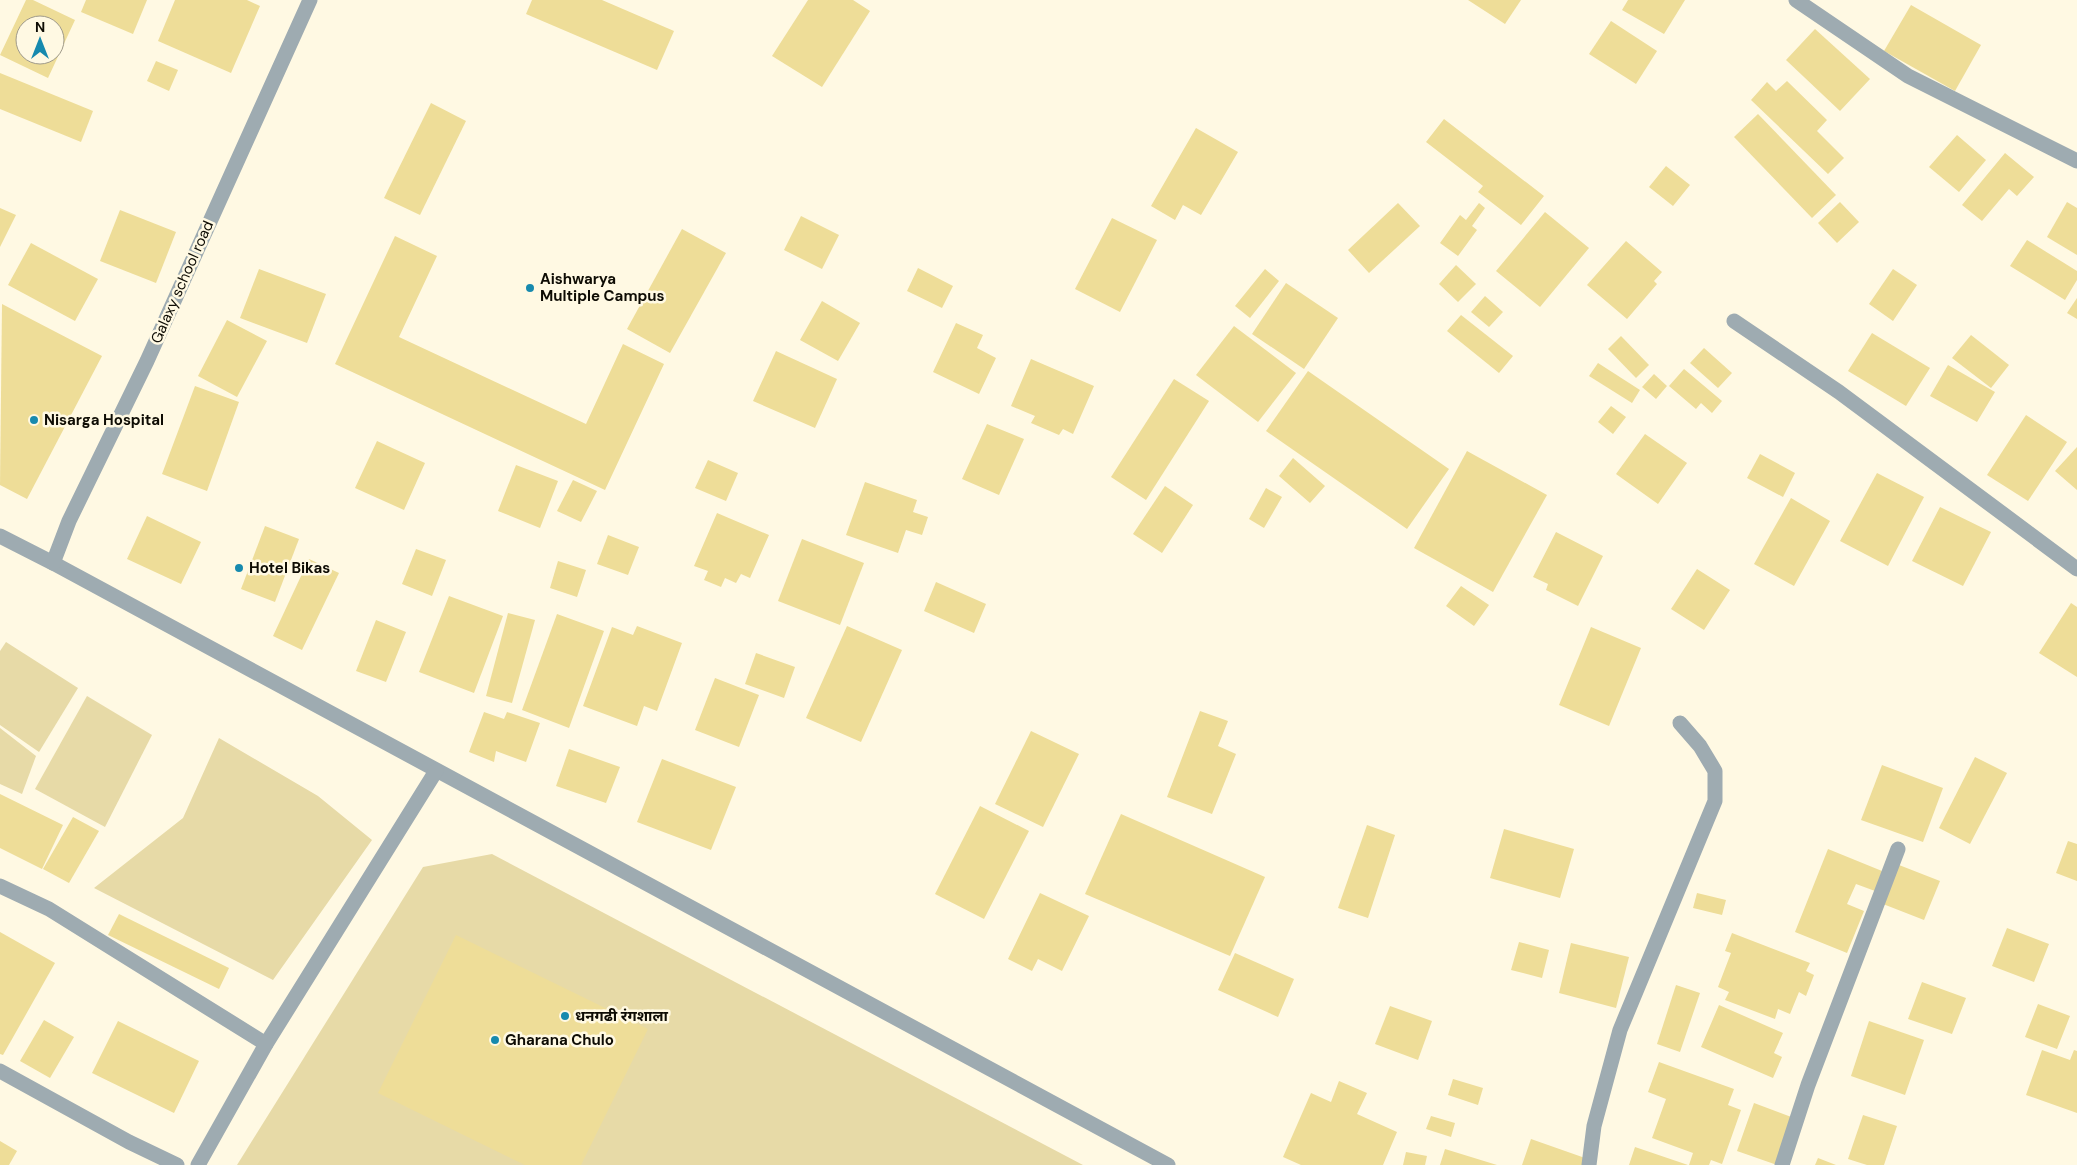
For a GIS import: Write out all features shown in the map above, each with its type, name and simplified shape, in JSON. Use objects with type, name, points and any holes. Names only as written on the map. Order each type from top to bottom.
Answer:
[{"type":"street","name":"Galaxy school road","points":[[53,563],[69,521],[147,361],[310,0]]},
{"type":"street","points":[[1796,0],[1908,76],[2077,160]]},
{"type":"street","points":[[1734,321],[1839,392],[2077,570]]},
{"type":"street","points":[[0,536],[1168,1165]]},
{"type":"street","points":[[1589,1165],[1594,1126],[1620,1030],[1715,802],[1715,770],[1700,746],[1680,723]]},
{"type":"street","points":[[198,1165],[266,1044],[436,771]]},
{"type":"street","points":[[1782,1165],[1808,1085],[1898,849]]},
{"type":"street","points":[[0,886],[49,910],[266,1044]]},
{"type":"street","points":[[0,1071],[129,1142],[178,1165]]},
{"type":"shaded area","points":[[6,642],[78,688],[39,752],[0,725],[0,651]]},
{"type":"shaded area","points":[[87,696],[152,735],[105,827],[35,789]]},
{"type":"shaded area","points":[[0,728],[36,756],[22,794],[0,784]]},
{"type":"shaded area","points":[[219,738],[318,796],[372,840],[273,980],[94,888],[183,818]]},
{"type":"shaded area","name":"धनगढी रंगशाला","points":[[492,854],[1083,1165],[237,1165],[423,867]]},
{"type":"building","points":[[26,0],[33,0],[64,15],[19,15]]},
{"type":"building","points":[[86,0],[147,0],[133,34],[81,12]]},
{"type":"building","points":[[175,0],[247,0],[260,6],[231,73],[158,41]]},
{"type":"building","points":[[532,0],[602,0],[674,31],[657,70],[526,14]]},
{"type":"building","points":[[808,0],[853,0],[870,11],[822,87],[772,56]]},
{"type":"building","points":[[1468,0],[1521,0],[1505,24]]},
{"type":"building","points":[[1628,0],[1685,0],[1664,34],[1622,10]]},
{"type":"building","points":[[1911,5],[1981,45],[1955,91],[1884,51]]},
{"type":"building","points":[[65,15],[75,20],[65,41]]},
{"type":"building","points":[[1611,21],[1657,51],[1636,84],[1589,54]]},
{"type":"building","points":[[15,23],[15,62],[0,55]]},
{"type":"building","points":[[1815,29],[1870,79],[1840,111],[1786,60]]},
{"type":"building","points":[[156,61],[178,70],[169,91],[147,81]]},
{"type":"building","points":[[21,65],[54,65],[48,78]]},
{"type":"building","points":[[0,73],[93,111],[81,142],[0,109]]},
{"type":"building","points":[[1787,81],[1827,120],[1817,131],[1844,158],[1828,174],[1751,100],[1767,82],[1776,91]]},
{"type":"building","points":[[431,103],[466,121],[420,215],[384,198]]},
{"type":"building","points":[[1758,114],[1836,195],[1812,218],[1734,137]]},
{"type":"building","points":[[1444,119],[1544,196],[1521,225],[1478,192],[1483,186],[1426,142]]},
{"type":"building","points":[[1196,128],[1238,152],[1201,215],[1183,205],[1175,220],[1151,206]]},
{"type":"building","points":[[1957,135],[1986,160],[1959,192],[1929,167]]},
{"type":"building","points":[[2005,153],[2034,177],[2017,196],[2009,189],[1982,221],[1962,205]]},
{"type":"building","points":[[1666,166],[1690,185],[1673,206],[1649,187]]},
{"type":"building","points":[[1840,202],[1859,222],[1837,243],[1818,223]]},
{"type":"building","points":[[2067,202],[2077,208],[2077,255],[2047,237]]},
{"type":"building","points":[[1398,203],[1420,226],[1369,273],[1348,250]]},
{"type":"building","points":[[1479,203],[1485,208],[1472,226],[1477,230],[1458,256],[1440,243],[1460,215],[1466,220]]},
{"type":"building","points":[[0,208],[16,215],[0,247]]},
{"type":"building","points":[[120,210],[176,232],[156,283],[100,261]]},
{"type":"building","points":[[1545,212],[1589,248],[1540,307],[1496,271]]},
{"type":"building","points":[[801,216],[839,235],[822,269],[784,250]]},
{"type":"building","points":[[1112,218],[1157,240],[1120,312],[1075,289]]},
{"type":"building","points":[[682,229],[726,253],[670,353],[627,329]]},
{"type":"building","points":[[395,236],[437,256],[399,337],[586,424],[623,344],[664,364],[605,490],[335,364]]},
{"type":"building","points":[[2027,240],[2077,271],[2077,280],[2065,300],[2010,266]]},
{"type":"building","points":[[1626,241],[1662,272],[1654,281],[1657,284],[1627,319],[1587,285]]},
{"type":"building","points":[[31,243],[98,279],[75,321],[8,285]]},
{"type":"building","points":[[1456,265],[1476,284],[1458,302],[1439,284]]},
{"type":"building","points":[[918,268],[953,286],[942,308],[907,291]]},
{"type":"building","points":[[259,269],[326,294],[307,343],[240,318]]},
{"type":"building","points":[[1265,269],[1279,281],[1250,318],[1235,306]]},
{"type":"building","points":[[1893,269],[1917,285],[1893,321],[1869,304]]},
{"type":"building","points":[[1286,283],[1338,318],[1304,369],[1252,334]]},
{"type":"building","points":[[1485,296],[1503,312],[1489,327],[1471,312]]},
{"type":"building","points":[[2077,298],[2077,319],[2067,313]]},
{"type":"building","points":[[822,301],[860,323],[838,361],[800,340]]},
{"type":"building","name":"Nisarga Hospital","points":[[2,304],[102,356],[27,499],[0,485]]},
{"type":"building","points":[[1461,315],[1513,356],[1499,373],[1447,331]]},
{"type":"building","points":[[227,320],[267,341],[237,397],[198,376]]},
{"type":"building","points":[[956,323],[983,335],[977,348],[996,358],[979,394],[933,372]]},
{"type":"building","points":[[1234,326],[1296,373],[1258,422],[1196,375]]},
{"type":"building","points":[[1872,333],[1930,368],[1906,406],[1848,371]]},
{"type":"building","points":[[1971,335],[2009,365],[1991,388],[1952,358]]},
{"type":"building","points":[[1621,336],[1649,365],[1636,378],[1608,349]]},
{"type":"building","points":[[1704,348],[1732,373],[1718,388],[1690,363]]},
{"type":"building","points":[[776,351],[837,379],[815,428],[753,401]]},
{"type":"building","points":[[1031,359],[1094,386],[1073,434],[1063,429],[1059,435],[1031,423],[1035,416],[1011,406]]},
{"type":"building","points":[[1598,363],[1640,390],[1632,403],[1589,376]]},
{"type":"building","points":[[1948,365],[1995,392],[1977,422],[1930,396]]},
{"type":"building","points":[[1684,369],[1722,401],[1712,413],[1701,403],[1696,409],[1669,386]]},
{"type":"building","points":[[1308,371],[1449,469],[1407,529],[1266,431]]},
{"type":"building","points":[[1654,374],[1667,386],[1656,399],[1642,387]]},
{"type":"building","points":[[1174,379],[1209,401],[1146,500],[1111,477]]},
{"type":"building","points":[[195,386],[239,402],[207,491],[162,474]]},
{"type":"building","points":[[1611,406],[1626,417],[1613,434],[1598,422]]},
{"type":"building","points":[[2026,415],[2067,442],[2028,501],[1987,475]]},
{"type":"building","points":[[987,424],[1024,439],[999,495],[962,479]]},
{"type":"building","points":[[1645,434],[1687,463],[1658,504],[1616,474]]},
{"type":"building","points":[[377,441],[425,463],[404,510],[355,488]]},
{"type":"building","points":[[2077,447],[2077,490],[2055,471]]},
{"type":"building","points":[[1467,451],[1547,495],[1493,592],[1414,548]]},
{"type":"building","points":[[1760,454],[1795,473],[1783,497],[1747,478]]},
{"type":"building","points":[[1293,458],[1325,486],[1310,503],[1279,476]]},
{"type":"building","points":[[708,460],[738,473],[726,501],[695,488]]},
{"type":"building","points":[[516,465],[558,481],[540,528],[498,511]]},
{"type":"building","points":[[1877,473],[1924,497],[1888,566],[1840,541]]},
{"type":"building","points":[[573,480],[597,491],[581,522],[557,511]]},
{"type":"building","points":[[865,482],[917,500],[913,512],[928,517],[922,535],[906,530],[898,553],[846,535]]},
{"type":"building","points":[[1165,486],[1193,505],[1162,553],[1133,534]]},
{"type":"building","points":[[1266,488],[1282,497],[1264,528],[1249,519]]},
{"type":"building","points":[[1791,498],[1830,521],[1794,586],[1754,564]]},
{"type":"building","points":[[1940,507],[1991,532],[1963,586],[1912,561]]},
{"type":"building","points":[[717,513],[769,535],[750,578],[741,574],[736,583],[725,578],[721,587],[704,580],[708,571],[694,566]]},
{"type":"building","points":[[147,516],[201,542],[181,584],[127,559]]},
{"type":"building","points":[[265,526],[299,539],[275,602],[241,589]]},
{"type":"building","points":[[1556,532],[1603,556],[1578,606],[1546,590],[1548,584],[1533,577]]},
{"type":"building","points":[[608,535],[639,547],[628,575],[597,564]]},
{"type":"building","points":[[802,539],[864,563],[840,625],[778,601]]},
{"type":"building","points":[[416,549],[446,560],[432,596],[402,584]]},
{"type":"building","points":[[309,559],[339,573],[302,650],[273,636]]},
{"type":"building","points":[[558,561],[586,570],[577,597],[550,588]]},
{"type":"building","points":[[1697,569],[1730,590],[1704,630],[1671,609]]},
{"type":"building","points":[[936,582],[986,604],[974,633],[924,611]]},
{"type":"building","points":[[1461,586],[1489,605],[1474,626],[1446,606]]},
{"type":"building","points":[[449,596],[503,616],[474,693],[419,672]]},
{"type":"building","points":[[2071,603],[2077,607],[2077,677],[2039,653]]},
{"type":"building","points":[[508,613],[535,620],[512,703],[486,696]]},
{"type":"building","points":[[557,614],[604,631],[569,728],[522,710]]},
{"type":"building","points":[[376,620],[406,632],[386,682],[356,671]]},
{"type":"building","points":[[637,626],[682,643],[657,711],[644,706],[637,726],[583,706],[612,627],[633,635]]},
{"type":"building","points":[[847,626],[902,650],[861,742],[806,718]]},
{"type":"building","points":[[1591,627],[1641,648],[1609,726],[1559,705]]},
{"type":"building","points":[[756,653],[795,667],[784,698],[745,684]]},
{"type":"building","points":[[715,678],[759,695],[739,747],[695,730]]},
{"type":"building","points":[[1200,711],[1228,721],[1218,746],[1236,754],[1212,814],[1167,797]]},
{"type":"building","points":[[484,712],[504,719],[507,712],[540,723],[526,762],[496,751],[494,762],[469,752]]},
{"type":"building","points":[[1031,731],[1079,754],[1043,827],[995,804]]},
{"type":"building","points":[[569,749],[620,767],[606,803],[556,786]]},
{"type":"building","points":[[1975,757],[2007,773],[1970,844],[1939,828]]},
{"type":"building","points":[[662,759],[736,787],[711,850],[637,822]]},
{"type":"building","points":[[1882,765],[1943,788],[1923,842],[1861,820]]},
{"type":"building","points":[[0,794],[63,825],[42,869],[0,848]]},
{"type":"building","points":[[980,806],[1029,831],[984,919],[935,894]]},
{"type":"building","points":[[1121,814],[1265,877],[1230,956],[1085,894]]},
{"type":"building","points":[[73,817],[99,831],[69,883],[43,869]]},
{"type":"building","points":[[1367,825],[1395,835],[1368,918],[1338,908]]},
{"type":"building","points":[[1504,829],[1574,849],[1560,898],[1490,878]]},
{"type":"building","points":[[2068,841],[2077,844],[2077,881],[2056,873]]},
{"type":"building","points":[[1828,849],[1882,871],[1875,891],[1856,884],[1847,904],[1864,911],[1847,953],[1795,932]]},
{"type":"building","points":[[1899,865],[1940,881],[1924,920],[1883,904]]},
{"type":"building","points":[[1040,893],[1089,916],[1062,971],[1038,959],[1032,971],[1008,959]]},
{"type":"building","points":[[1697,893],[1726,900],[1722,915],[1693,908]]},
{"type":"building","points":[[119,914],[229,968],[219,989],[108,935]]},
{"type":"building","points":[[2007,928],[2049,944],[2034,982],[1992,966]]},
{"type":"building","points":[[0,932],[55,963],[3,1055],[0,1054]]},
{"type":"building","points":[[1732,933],[1810,963],[1806,971],[1814,975],[1806,996],[1799,992],[1790,1014],[1778,1009],[1775,1019],[1725,1000],[1729,992],[1718,987],[1731,953],[1725,951]]},
{"type":"building","points":[[456,935],[648,1029],[581,1165],[525,1165],[378,1093]]},
{"type":"building","points":[[1519,942],[1549,950],[1542,978],[1511,970]]},
{"type":"building","points":[[1571,943],[1629,957],[1616,1008],[1559,993]]},
{"type":"building","points":[[1235,953],[1294,979],[1278,1017],[1218,990]]},
{"type":"building","points":[[1922,982],[1966,998],[1952,1034],[1908,1019]]},
{"type":"building","points":[[1676,985],[1700,993],[1680,1052],[1657,1044]]},
{"type":"building","points":[[2038,1004],[2070,1016],[2057,1049],[2025,1037]]},
{"type":"building","points":[[1719,1005],[1783,1033],[1774,1053],[1782,1057],[1773,1078],[1701,1047]]},
{"type":"building","points":[[1390,1006],[1432,1021],[1418,1060],[1375,1044]]},
{"type":"building","points":[[44,1020],[74,1037],[50,1078],[20,1061]]},
{"type":"building","points":[[118,1021],[199,1061],[174,1113],[92,1073]]},
{"type":"building","points":[[1869,1021],[1924,1040],[1905,1095],[1851,1076]]},
{"type":"building","points":[[2042,1050],[2070,1060],[2074,1050],[2077,1051],[2077,1113],[2026,1095]]},
{"type":"building","points":[[1659,1062],[1734,1089],[1728,1105],[1741,1110],[1722,1164],[1711,1160],[1709,1165],[1689,1165],[1693,1153],[1652,1138],[1666,1099],[1648,1092]]},
{"type":"building","points":[[1453,1079],[1483,1088],[1478,1105],[1448,1095]]},
{"type":"building","points":[[1339,1081],[1367,1093],[1357,1114],[1397,1132],[1383,1165],[1301,1165],[1283,1157],[1311,1093],[1331,1102]]},
{"type":"building","points":[[1754,1103],[1794,1118],[1777,1165],[1737,1151]]},
{"type":"building","points":[[1863,1115],[1897,1126],[1884,1165],[1867,1165],[1848,1159]]},
{"type":"building","points":[[1431,1116],[1455,1123],[1451,1137],[1426,1129]]},
{"type":"building","points":[[1531,1139],[1585,1158],[1583,1165],[1522,1165]]},
{"type":"building","points":[[0,1141],[17,1151],[9,1165],[0,1165]]},
{"type":"building","points":[[1635,1147],[1688,1165],[1629,1165]]},
{"type":"building","points":[[1445,1149],[1497,1165],[1440,1165]]},
{"type":"building","points":[[1406,1152],[1427,1156],[1425,1165],[1403,1165]]},
{"type":"building","points":[[1818,1158],[1836,1165],[1815,1165]]},
{"type":"place","name":"Aishwarya Multiple Campus","points":[[530,288]]},
{"type":"place","name":"Nisarga Hospital","points":[[34,420]]},
{"type":"place","name":"Hotel Bikas","points":[[239,568]]},
{"type":"place","name":"धनगढी रंगशाला","points":[[565,1016]]},
{"type":"place","name":"Gharana Chulo","points":[[495,1040]]}]
